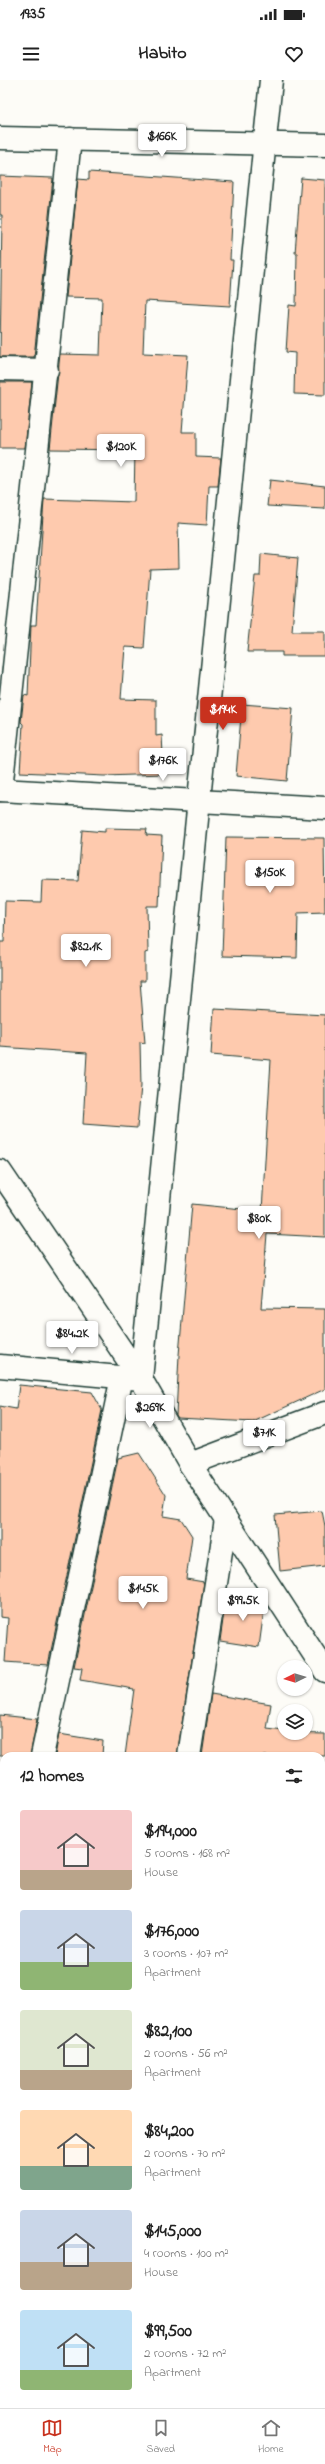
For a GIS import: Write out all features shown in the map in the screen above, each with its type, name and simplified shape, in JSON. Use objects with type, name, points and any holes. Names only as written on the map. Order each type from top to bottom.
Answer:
[{"type":"street","points":[[43,1752],[131,1378],[199,801],[271,80]]},
{"type":"street","points":[[0,138],[325,145]]},
{"type":"street","points":[[70,139],[47,370],[1,790],[325,808]]},
{"type":"street","points":[[0,369],[47,370]]},
{"type":"street","points":[[0,1171],[131,1378],[190,1464],[325,1670]]},
{"type":"street","points":[[0,1366],[131,1378]]},
{"type":"street","points":[[190,1464],[325,1413]]},
{"type":"street","points":[[190,1752],[226,1520]]},
{"type":"building","points":[[89,172],[234,182],[230,260],[233,260],[230,306],[145,301],[143,353],[188,355],[182,432],[196,432],[196,457],[221,458],[218,486],[209,486],[207,525],[178,523],[179,568],[150,569],[144,648],[125,647],[121,699],[156,700],[156,736],[162,735],[164,774],[104,776],[20,772],[23,724],[21,722],[24,695],[28,696],[31,625],[36,625],[44,499],[134,502],[135,450],[50,449],[60,354],[100,355],[102,298],[66,297],[78,179],[89,180]]},
{"type":"building","points":[[0,176],[53,178],[34,357],[0,357],[2,215],[0,215]]},
{"type":"building","points":[[301,178],[325,180],[325,395],[294,394],[295,353],[286,352],[289,305],[296,306],[297,253],[295,253]]},
{"type":"building","points":[[0,382],[32,382],[25,448],[0,448]]},
{"type":"building","points":[[270,480],[325,486],[325,509],[267,506]]},
{"type":"building","points":[[261,554],[298,558],[292,631],[325,631],[325,656],[282,656],[282,652],[247,652],[255,576],[260,576]]},
{"type":"building","points":[[242,704],[293,708],[287,781],[236,776]]},
{"type":"building","points":[[105,828],[147,829],[146,835],[162,836],[159,906],[147,906],[148,952],[145,953],[145,981],[140,981],[145,1043],[140,1042],[141,1086],[137,1128],[83,1124],[87,1053],[0,1047],[0,942],[4,942],[5,901],[41,902],[42,880],[78,881],[82,830],[105,832]]},
{"type":"building","points":[[226,837],[324,838],[325,912],[298,913],[297,958],[222,956]]},
{"type":"building","points":[[214,1009],[325,1015],[325,1237],[267,1234],[261,1308],[325,1309],[325,1389],[253,1422],[178,1418],[176,1415],[179,1355],[192,1204],[262,1211],[271,1060],[211,1055]]},
{"type":"building","points":[[19,1385],[92,1392],[102,1410],[48,1665],[5,1662],[8,1618],[0,1617],[0,1406],[16,1409]]},
{"type":"building","points":[[139,1453],[166,1495],[163,1516],[181,1519],[192,1536],[186,1579],[204,1582],[178,1752],[126,1752],[134,1689],[80,1680],[82,1668],[74,1667],[118,1458]]},
{"type":"building","points":[[322,1511],[325,1526],[325,1566],[280,1571],[275,1515]]},
{"type":"building","points":[[226,1598],[265,1602],[259,1647],[220,1641]]},
{"type":"building","points":[[211,1694],[271,1704],[267,1729],[277,1730],[277,1740],[313,1740],[313,1734],[325,1734],[325,1752],[203,1752]]},
{"type":"building","points":[[0,1715],[37,1719],[31,1752],[0,1752]]},
{"type":"building","points":[[59,1734],[103,1741],[102,1752],[56,1752]]}]
